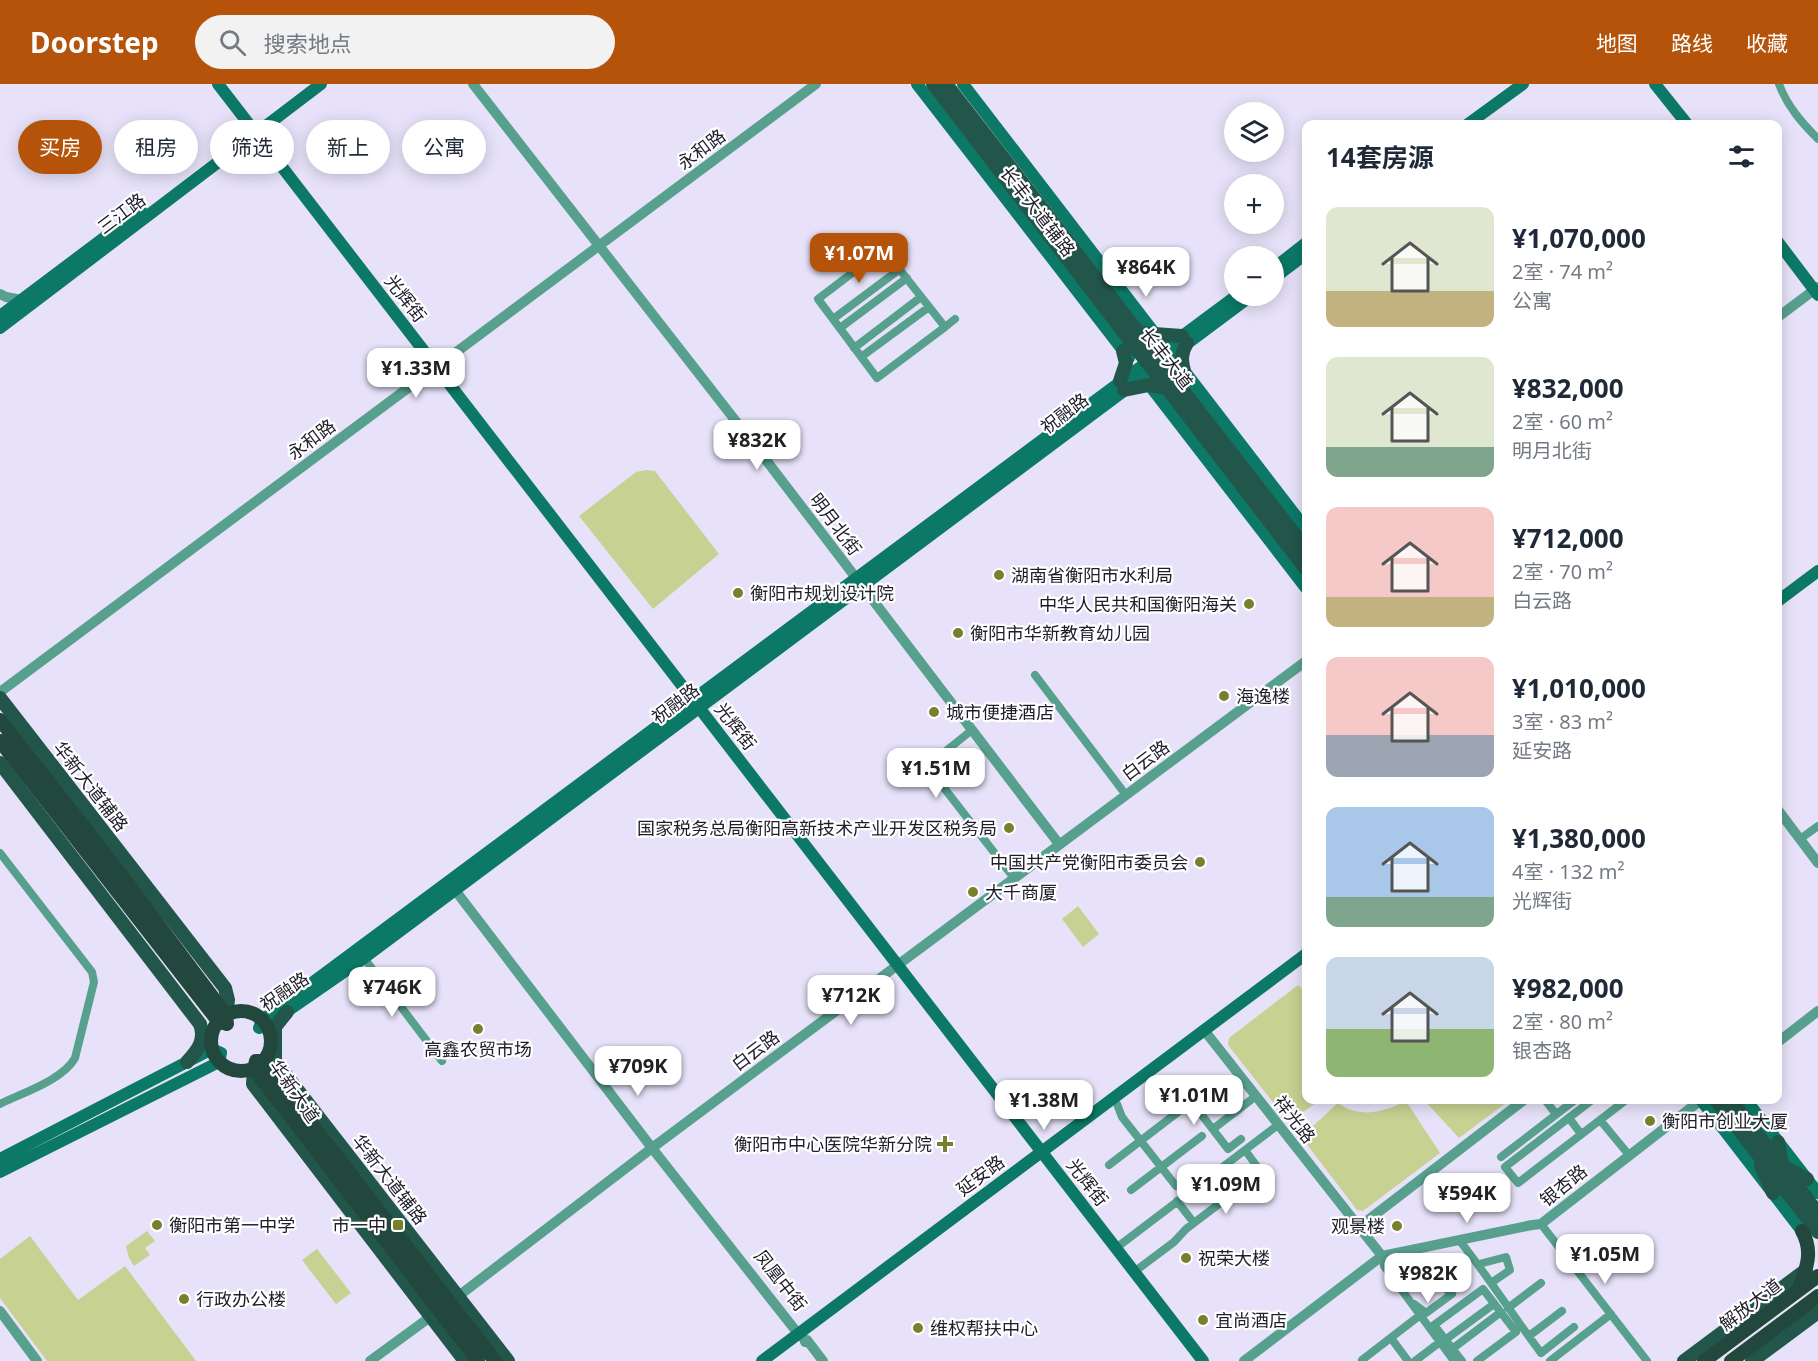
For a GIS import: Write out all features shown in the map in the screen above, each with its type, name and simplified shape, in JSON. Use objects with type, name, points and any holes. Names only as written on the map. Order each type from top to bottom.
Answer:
[{"type":"highway","points":[[0,720],[120,864],[224,1020]]},
{"type":"highway","points":[[0,741],[224,1020]]},
{"type":"highway","points":[[245,1012],[254,1015],[262,1025],[270,1045],[257,1064],[235,1065],[217,1055],[211,1040],[213,1030],[224,1020],[245,1012]]},
{"type":"highway","name":"华新大道","points":[[257,1064],[445,1308],[478,1361]]},
{"type":"highway","points":[[1802,1231],[1808,1241],[1812,1273]]},
{"type":"highway","name":"解放大道","points":[[1704,1361],[1798,1291],[1812,1273]]},
{"type":"highway","name":"解放大道","points":[[1731,1361],[1818,1296]]},
{"type":"highway","name":"华新大道","points":[[445,1308],[495,1361]]},
{"type":"main road","name":"光辉街","points":[[218,84],[248,120]]},
{"type":"main road","name":"光辉街","points":[[225,84],[250,120]]},
{"type":"main road","name":"三江路","points":[[264,120],[307,84]]},
{"type":"main road","name":"三江路","points":[[267,120],[321,84]]},
{"type":"main road","name":"长丰大道辅路","points":[[917,84],[1024,203],[1123,351],[1154,364],[1184,371],[1302,525]]},
{"type":"main road","name":"长丰大道","points":[[933,84],[1024,203],[1302,544]]},
{"type":"main road","name":"长丰大道","points":[[946,84],[985,123],[1024,203],[1140,333],[1167,388],[1302,564]]},
{"type":"main road","name":"长丰大道辅路","points":[[963,84],[985,123],[1156,335],[1154,364],[1302,582]]},
{"type":"main road","points":[[1474,120],[1523,84]]},
{"type":"main road","points":[[1484,120],[1534,84]]},
{"type":"main road","points":[[1655,84],[1684,120]]},
{"type":"main road","points":[[1662,84],[1690,120]]},
{"type":"main road","name":"三江路","points":[[0,316],[210,161]]},
{"type":"main road","name":"三江路","points":[[0,328],[210,163]]},
{"type":"main road","name":"光辉街","points":[[290,174],[1046,1153],[1203,1361]]},
{"type":"main road","points":[[1782,239],[1816,286]]},
{"type":"main road","points":[[1284,260],[1302,246]]},
{"type":"main road","points":[[1782,247],[1816,286]]},
{"type":"main road","points":[[1284,270],[1302,257]]},
{"type":"main road","name":"祝融路","points":[[262,1025],[287,1012],[363,958],[698,702],[1154,364],[1224,306]]},
{"type":"main road","name":"祝融路","points":[[1184,339],[1235,306]]},
{"type":"main road","points":[[1140,333],[1184,339],[1181,360],[1184,371]]},
{"type":"main road","points":[[1122,386],[1126,363],[1123,351]]},
{"type":"main road","points":[[1122,386],[1154,364]]},
{"type":"main road","points":[[1782,601],[1818,571]]},
{"type":"main road","points":[[1782,602],[1818,580]]},
{"type":"main road","name":"华新大道辅路","points":[[0,698],[120,864]]},
{"type":"main road","points":[[0,763],[200,1024],[203,1037],[196,1052],[187,1062]]},
{"type":"main road","name":"祝融路","points":[[262,1025],[455,886]]},
{"type":"main road","name":"延安路","points":[[1046,1153],[1117,1104],[1302,957]]},
{"type":"main road","name":"延安路","points":[[762,1361],[802,1336],[1206,1033],[1302,966]]},
{"type":"main road","name":"华新大道辅路","points":[[287,1012],[275,1027],[275,1061],[445,1308],[465,1361]]},
{"type":"main road","points":[[0,1159],[187,1062],[217,1055]]},
{"type":"main road","points":[[0,1172],[217,1055]]},
{"type":"main road","name":"华新大道辅路","points":[[257,1064],[253,1084],[445,1308],[508,1361]]},
{"type":"main road","points":[[1704,1104],[1802,1231]]},
{"type":"main road","points":[[1719,1104],[1818,1232]]},
{"type":"main road","points":[[1734,1104],[1782,1166],[1816,1204]]},
{"type":"main road","points":[[1749,1104],[1807,1179],[1816,1204]]},
{"type":"main road","points":[[1778,1142],[1782,1166]]},
{"type":"main road","points":[[1753,1148],[1773,1193]]},
{"type":"main road","name":"光辉街","points":[[1046,1153],[1210,1361]]},
{"type":"main road","points":[[1782,1166],[1807,1179]]},
{"type":"main road","points":[[1684,1361],[1812,1273]]},
{"type":"main road","points":[[1752,1361],[1817,1312]]},
{"type":"main road","name":"延安路","points":[[774,1361],[802,1336]]},
{"type":"street","name":"明月北街","points":[[473,84],[599,241]]},
{"type":"street","name":"明月北街","points":[[480,84],[1062,842]]},
{"type":"street","name":"永和路","points":[[0,692],[805,84]]},
{"type":"street","name":"永和路","points":[[599,241],[816,84]]},
{"type":"street","points":[[1779,84],[1783,95],[1799,120],[1818,139]]},
{"type":"street","points":[[945,327],[885,251],[881,251],[818,299],[877,378],[945,327],[955,319]]},
{"type":"street","points":[[833,319],[900,269]]},
{"type":"street","points":[[840,328],[907,278]]},
{"type":"street","points":[[1782,307],[1816,286]]},
{"type":"street","points":[[1782,314],[1816,286]]},
{"type":"street","points":[[0,294],[22,300]]},
{"type":"street","points":[[854,348],[921,297]]},
{"type":"street","points":[[861,357],[929,306]]},
{"type":"street","name":"永和路","points":[[0,684],[436,363]]},
{"type":"street","name":"明月北街","points":[[861,581],[972,730],[1062,842]]},
{"type":"street","name":"白云路","points":[[901,966],[1014,878],[1302,664]]},
{"type":"street","name":"白云路","points":[[378,1361],[445,1308],[901,966],[1302,671]]},
{"type":"street","points":[[1035,675],[1126,795]]},
{"type":"street","points":[[972,730],[927,766],[1014,878]]},
{"type":"street","points":[[1782,815],[1818,863]]},
{"type":"street","points":[[1800,839],[1818,826]]},
{"type":"street","points":[[0,853],[92,972],[94,982],[75,1058],[70,1066],[57,1076],[0,1104]]},
{"type":"street","name":"凤凰中街","points":[[455,886],[821,1361]]},
{"type":"street","points":[[363,958],[442,1061]]},
{"type":"street","points":[[1782,1039],[1818,1011]]},
{"type":"street","name":"祥光路","points":[[1206,1033],[1382,1256]]},
{"type":"street","points":[[1224,1082],[1194,1105],[1228,1149],[1241,1139]]},
{"type":"street","points":[[1213,1129],[1256,1096]]},
{"type":"street","points":[[1117,1104],[1122,1117],[1176,1186]]},
{"type":"street","points":[[1359,1227],[1519,1104]]},
{"type":"street","points":[[1548,1104],[1556,1114]]},
{"type":"street","points":[[1501,1157],[1570,1104]]},
{"type":"street","points":[[1587,1104],[1505,1167],[1518,1183],[1621,1104]]},
{"type":"street","name":"银杏路","points":[[1244,1361],[1382,1256],[1541,1224],[1696,1104]]},
{"type":"street","points":[[1109,1165],[1182,1110]]},
{"type":"street","points":[[1569,1118],[1581,1134]]},
{"type":"street","points":[[1600,1120],[1629,1155]]},
{"type":"street","points":[[1120,1245],[1278,1125]]},
{"type":"street","points":[[1131,1190],[1202,1136]]},
{"type":"street","points":[[1138,1269],[1261,1172],[1245,1150]]},
{"type":"street","points":[[1177,1201],[1194,1223]]},
{"type":"street","points":[[1541,1224],[1647,1361]]},
{"type":"street","points":[[1459,1240],[1491,1283],[1516,1332],[1477,1361]]},
{"type":"street","points":[[1382,1256],[1384,1266],[1413,1304],[1419,1316],[1462,1361]]},
{"type":"street","points":[[1479,1264],[1506,1257],[1510,1270],[1491,1283]]},
{"type":"street","points":[[1413,1304],[1426,1313],[1452,1294],[1436,1280]]},
{"type":"street","points":[[1452,1349],[1541,1283]]},
{"type":"street","points":[[1454,1361],[1434,1325],[1483,1289],[1494,1304],[1504,1310],[1541,1353],[1575,1327]]},
{"type":"street","points":[[1415,1361],[1494,1304]]},
{"type":"street","name":"白云路","points":[[370,1361],[445,1308]]},
{"type":"street","points":[[0,1311],[37,1361]]},
{"type":"street","points":[[1528,1336],[1562,1311]]},
{"type":"street","points":[[1550,1361],[1611,1314]]},
{"type":"street","points":[[1363,1361],[1419,1316]]},
{"type":"street","points":[[1477,1317],[1484,1325]]},
{"type":"street","points":[[0,1320],[30,1361]]},
{"type":"street","points":[[1391,1338],[1408,1361]]},
{"type":"green space","points":[[655,471],[719,554],[653,609],[579,516],[636,472]]},
{"type":"green space","points":[[1078,906],[1099,934],[1083,947],[1062,919]]},
{"type":"green space","points":[[1298,985],[1302,988],[1302,1104],[1314,1104],[1303,1112],[1294,1109],[1283,1115],[1228,1045],[1229,1038]]},
{"type":"green space","points":[[1337,1104],[1363,1112],[1399,1104],[1408,1104],[1440,1153],[1363,1211],[1357,1210],[1305,1142],[1313,1134],[1313,1126]]},
{"type":"green space","points":[[1428,1104],[1505,1104],[1459,1138]]},
{"type":"green space","points":[[147,1231],[155,1241],[145,1248],[150,1255],[134,1266],[126,1246]]},
{"type":"green space","points":[[30,1236],[78,1300],[125,1266],[196,1361],[47,1361],[0,1298],[0,1259]]},
{"type":"green space","points":[[317,1249],[351,1293],[336,1304],[302,1260]]},
{"type":"place","name":"湖南省衡阳市水利局","points":[[999,575]]},
{"type":"place","name":"衡阳市规划设计院","points":[[738,593]]},
{"type":"place","name":"中华人民共和国衡阳海关","points":[[1249,604]]},
{"type":"place","name":"衡阳市华新教育幼儿园","points":[[958,633]]},
{"type":"place","name":"海逸楼","points":[[1224,696]]},
{"type":"place","name":"城市便捷酒店","points":[[934,712]]},
{"type":"place","name":"国家税务总局衡阳高新技术产业开发区税务局","points":[[1009,828]]},
{"type":"place","name":"中国共产党衡阳市委员会","points":[[1200,862]]},
{"type":"place","name":"大千商厦","points":[[973,892]]},
{"type":"place","name":"高鑫农贸市场","points":[[478,1029]]},
{"type":"place","name":"衡阳市创业大厦","points":[[1650,1121]]},
{"type":"place","name":"衡阳市中心医院华新分院","points":[[945,1144]]},
{"type":"place","name":"衡阳市第一中学","points":[[157,1225]]},
{"type":"place","name":"市一中","points":[[398,1225]]},
{"type":"place","name":"观景楼","points":[[1397,1226]]},
{"type":"place","name":"祝荣大楼","points":[[1186,1258]]},
{"type":"place","name":"行政办公楼","points":[[184,1299]]},
{"type":"place","name":"宜尚酒店","points":[[1203,1320]]},
{"type":"place","name":"维权帮扶中心","points":[[918,1328]]}]
